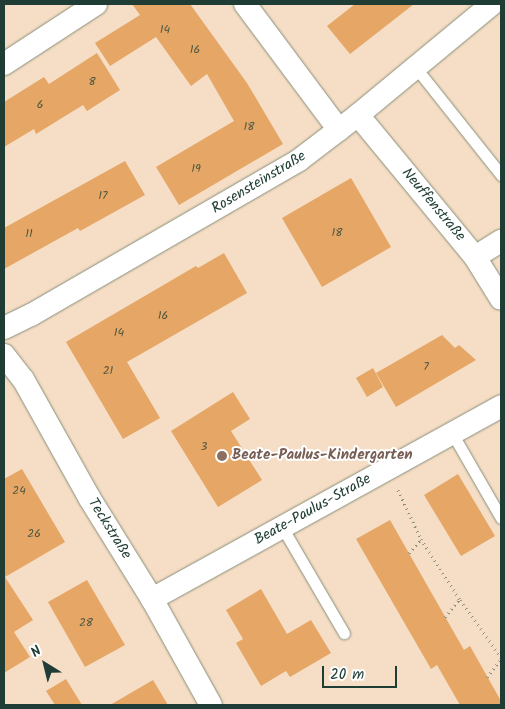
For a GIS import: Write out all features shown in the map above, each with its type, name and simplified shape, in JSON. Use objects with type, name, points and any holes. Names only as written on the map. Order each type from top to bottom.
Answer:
[{"type":"street","points":[[4,64],[96,4]]},
{"type":"street","points":[[246,4],[339,130]]},
{"type":"street","name":"Rosensteinstraße","points":[[4,328],[31,315],[282,170],[358,116],[492,4]]},
{"type":"street","name":"Neuffenstraße","points":[[358,116],[475,257],[501,299]]},
{"type":"street","points":[[475,257],[501,240]]},
{"type":"street","name":"Teckstraße","points":[[4,355],[23,379],[90,499],[152,599],[211,705]]},
{"type":"street","name":"Beate-Paulus-Straße","points":[[152,599],[501,406]]},
{"type":"lane","points":[[416,68],[501,175]]},
{"type":"lane","points":[[452,433],[501,518]]},
{"type":"lane","points":[[282,527],[344,634]]},
{"type":"path","points":[[387,469],[422,539],[460,600],[501,658],[487,677]]},
{"type":"path","points":[[409,553],[422,539]]},
{"type":"path","points":[[445,617],[460,600]]},
{"type":"building","points":[[132,4],[190,4],[247,83],[283,144],[179,205],[156,167],[234,121],[207,74],[191,86],[156,37],[110,66],[95,43],[140,15]]},
{"type":"building","points":[[355,4],[414,4],[350,54],[327,26]]},
{"type":"building","points":[[97,53],[120,90],[87,111],[83,105],[36,134],[34,129],[4,147],[4,102],[44,77],[49,84]]},
{"type":"building","points":[[125,161],[145,195],[80,231],[78,228],[4,269],[4,228]]},
{"type":"building","points":[[351,178],[391,247],[322,287],[282,218]]},
{"type":"building","points":[[224,253],[247,293],[127,362],[160,418],[123,439],[66,342],[196,266],[198,268]]},
{"type":"building","points":[[442,335],[455,348],[459,345],[476,360],[396,407],[376,373]]},
{"type":"building","points":[[373,368],[383,387],[367,397],[356,378]]},
{"type":"building","points":[[233,392],[250,419],[231,431],[262,480],[218,507],[171,431]]},
{"type":"building","points":[[22,469],[65,542],[5,577],[33,620],[14,632],[30,657],[4,673],[4,479]]},
{"type":"building","points":[[458,474],[495,536],[461,556],[424,495]]},
{"type":"building","points":[[390,520],[464,650],[470,646],[501,701],[501,705],[460,705],[437,665],[431,669],[356,539]]},
{"type":"building","points":[[87,580],[125,645],[85,667],[48,602]]},
{"type":"building","points":[[261,589],[287,634],[311,620],[331,653],[290,677],[286,671],[261,686],[236,643],[243,639],[226,610]]},
{"type":"building","points":[[66,679],[82,705],[55,705],[46,691]]},
{"type":"building","points":[[153,680],[168,705],[110,705]]},
{"type":"place","name":"Beate-Paulus-Kindergarten","points":[[222,456]]}]
